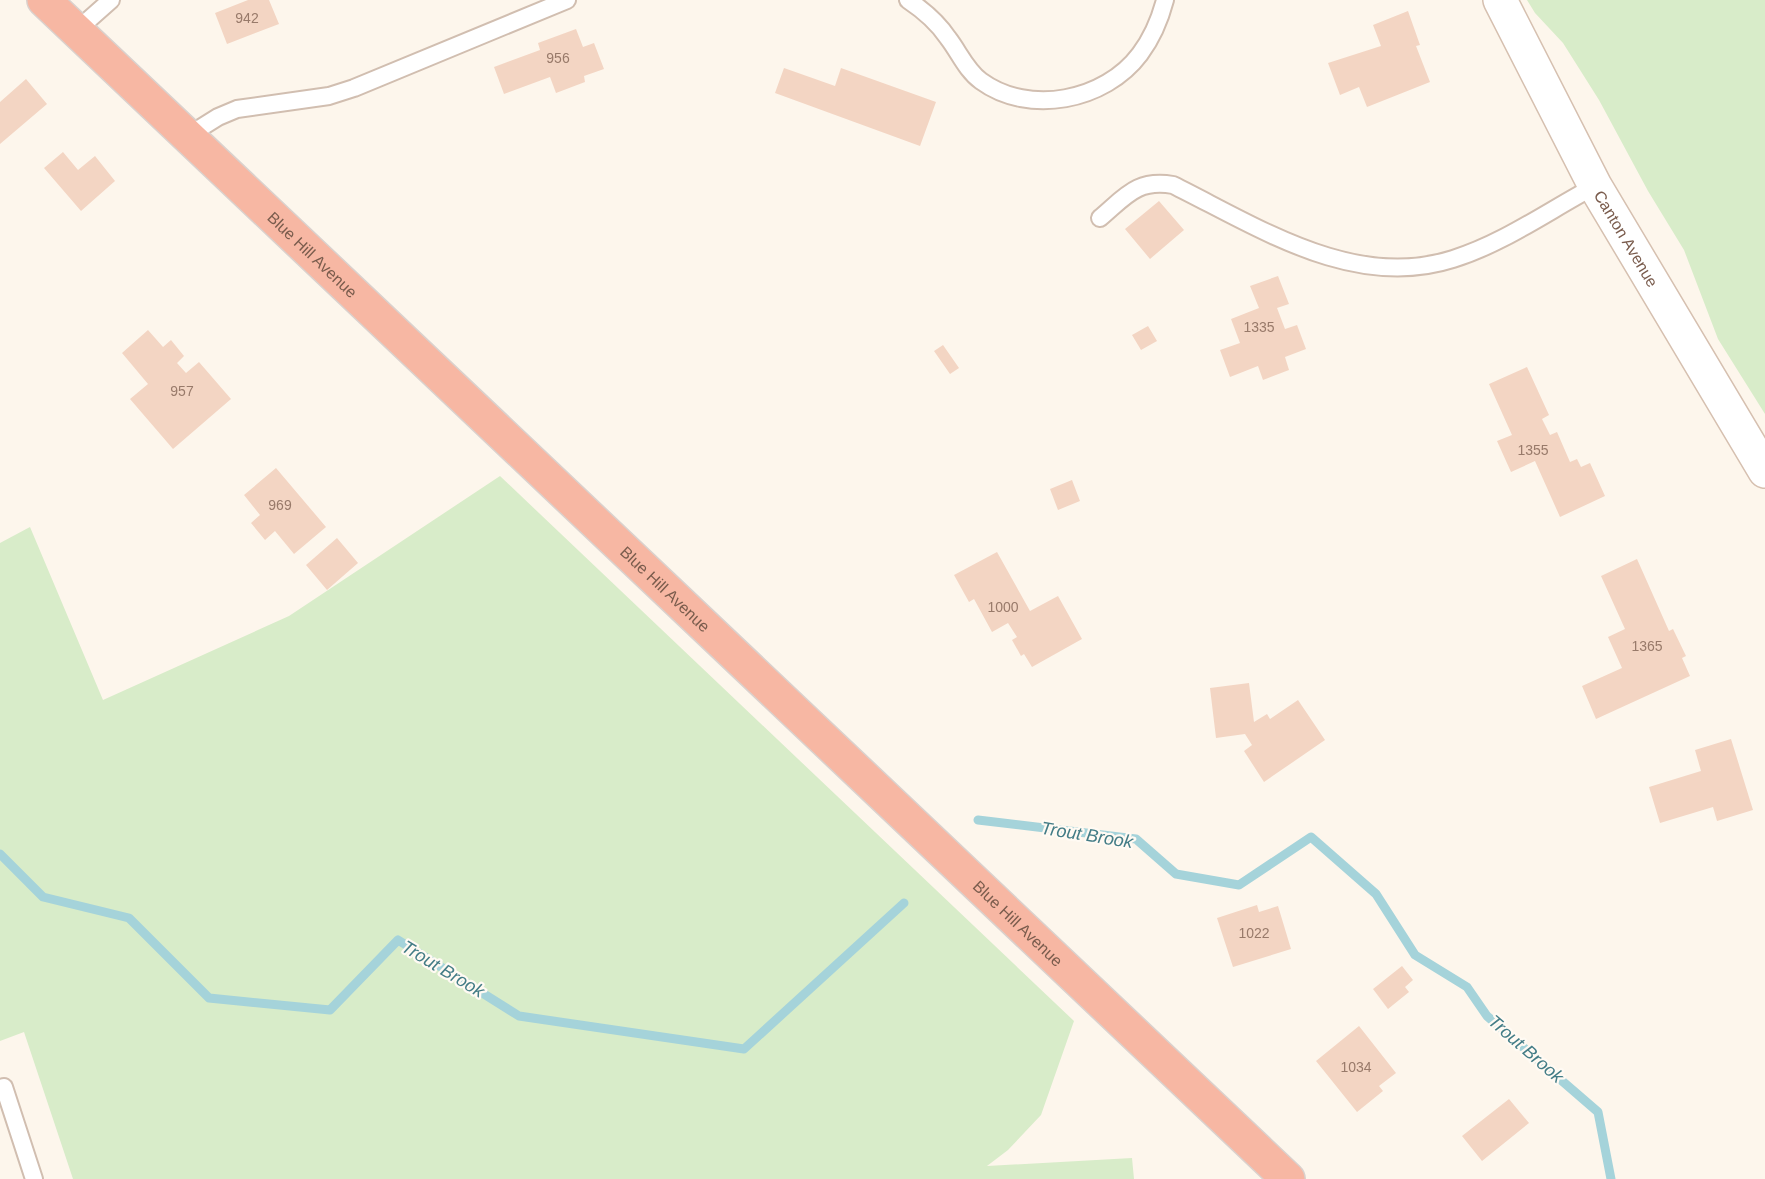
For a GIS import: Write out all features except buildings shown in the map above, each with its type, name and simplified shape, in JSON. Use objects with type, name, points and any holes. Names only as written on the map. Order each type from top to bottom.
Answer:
[{"type":"highway","name":"Blue Hill Avenue","points":[[44,0],[189,140],[1288,1179]]},
{"type":"main road","name":"Canton Avenue","points":[[1500,0],[1595,186],[1765,471]]},
{"type":"lane","points":[[76,31],[111,0]]},
{"type":"lane","points":[[189,140],[202,127],[237,109],[329,96],[354,88],[567,0]]},
{"type":"lane","points":[[908,0],[918,6],[947,36],[969,70],[980,81],[1010,97],[1042,101],[1077,95],[1094,89],[1126,69],[1139,56],[1149,40],[1165,0]]},
{"type":"lane","points":[[1100,218],[1141,185],[1158,182],[1173,184],[1297,246],[1328,257],[1391,268],[1420,268],[1454,259],[1501,239],[1595,186]]},
{"type":"lane","points":[[0,1088],[4,1087],[34,1179]]},
{"type":"green space","points":[[1527,0],[1765,0],[1765,414],[1718,339],[1684,250],[1648,191],[1599,100],[1563,43],[1535,13]]},
{"type":"green space","points":[[500,476],[1074,1021],[1041,1115],[1008,1150],[987,1166],[1132,1158],[1134,1179],[73,1179],[24,1032],[0,1041],[0,543],[30,527],[103,700],[289,616]]},
{"type":"waterway","name":"Trout Brook","points":[[978,820],[1136,839],[1176,874],[1239,885],[1311,837],[1376,894],[1415,955],[1467,987],[1487,1016],[1598,1112],[1611,1179]]},
{"type":"waterway","name":"Trout Brook","points":[[0,854],[43,897],[129,918],[209,998],[330,1010],[398,940],[519,1016],[744,1049],[904,903]]}]
